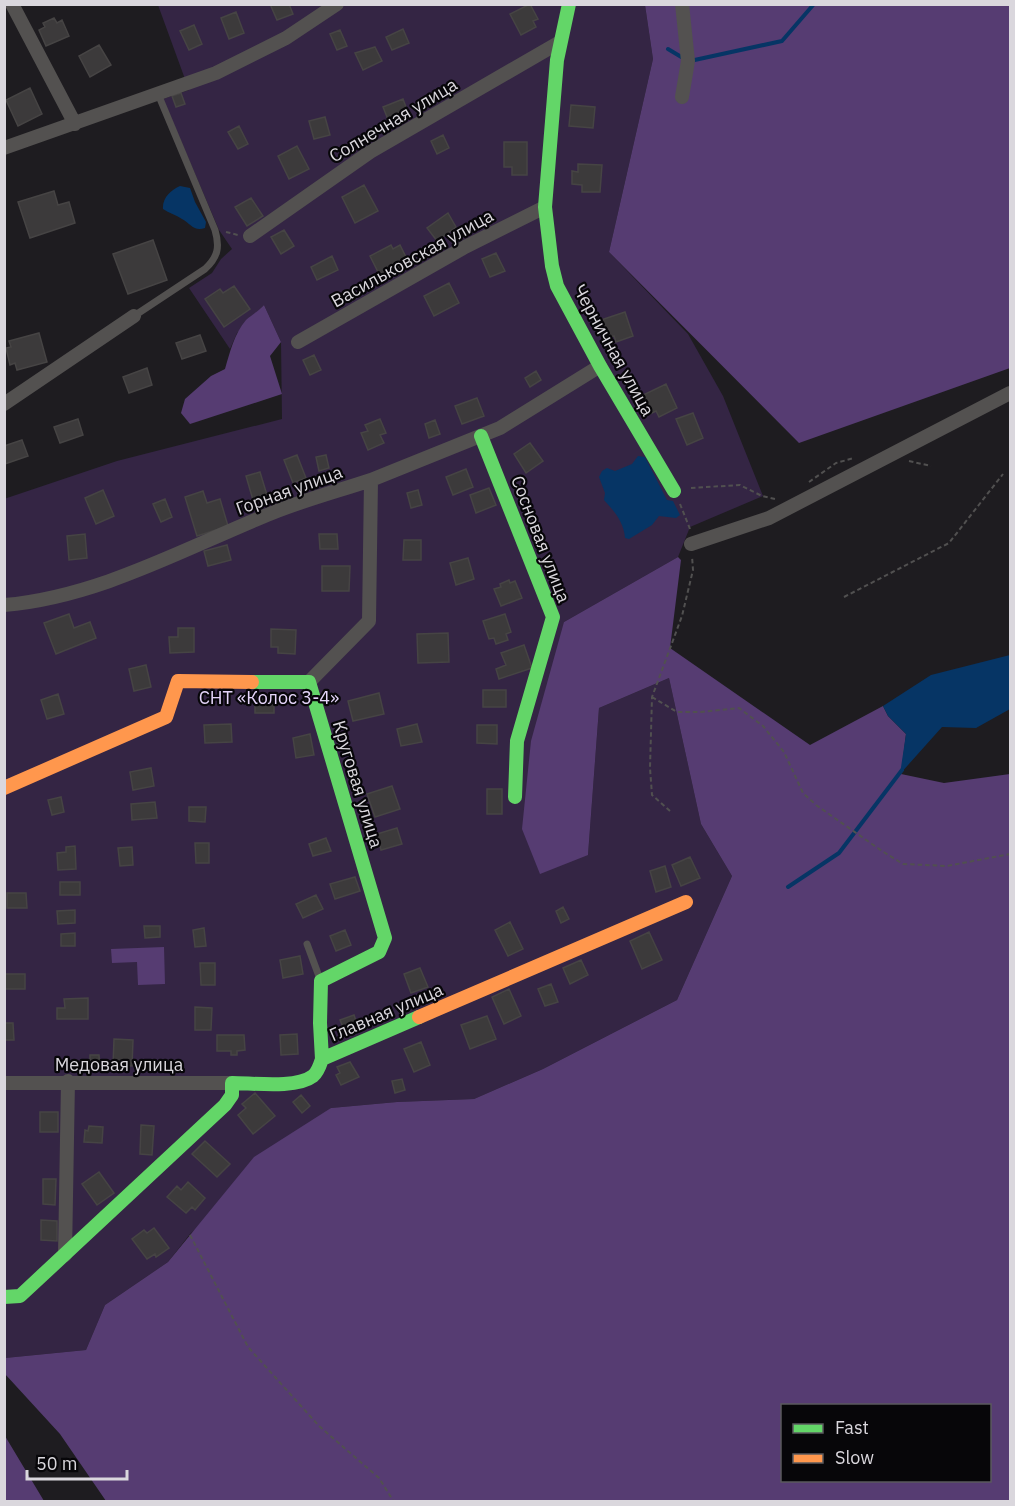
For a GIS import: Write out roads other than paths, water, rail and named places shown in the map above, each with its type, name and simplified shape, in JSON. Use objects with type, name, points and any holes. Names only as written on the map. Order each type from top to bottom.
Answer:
[{"type":"street","points":[[12,4],[73,119]]},
{"type":"street","points":[[4,148],[73,119],[158,94],[216,73],[286,38],[337,4]]},
{"type":"street","name":"Черничная улица","points":[[569,4],[560,42],[545,207],[557,286],[600,366],[678,490]]},
{"type":"street","points":[[682,4],[688,61],[682,97]]},
{"type":"street","name":"Солнечная улица","points":[[250,236],[370,152],[560,42]]},
{"type":"street","name":"Васильковская улица","points":[[298,342],[465,247],[545,207]]},
{"type":"street","points":[[4,404],[134,316]]},
{"type":"street","points":[[371,480],[500,428],[600,366]]},
{"type":"street","points":[[691,544],[769,519],[1011,393]]},
{"type":"street","name":"Сосновая улица","points":[[481,436],[553,617],[517,741],[515,796]]},
{"type":"street","name":"Горная улица","points":[[4,605],[26,603],[96,587],[274,512],[371,480],[369,621],[309,682]]},
{"type":"street","points":[[4,788],[166,717],[178,681],[309,682]]},
{"type":"street","name":"Круговая улица","points":[[309,682],[385,938],[379,952],[321,981]]},
{"type":"street","name":"Главная улица","points":[[232,1083],[297,1081],[311,1078],[319,1069],[322,1059],[686,902]]},
{"type":"street","points":[[321,981],[322,1059]]},
{"type":"street","points":[[65,1255],[68,1082]]},
{"type":"street","name":"Медовая улица","points":[[4,1083],[232,1083]]},
{"type":"street","points":[[4,1297],[20,1296],[225,1105],[232,1095],[232,1083]]},
{"type":"lane","points":[[134,316],[205,269],[217,256],[219,244],[158,94]]},
{"type":"lane","points":[[307,944],[321,981]]},
{"type":"water","points":[[180,186],[190,188],[206,222],[205,228],[195,228],[163,209],[168,195]]},
{"type":"water","points":[[638,456],[645,457],[667,500],[673,501],[680,515],[676,518],[659,516],[652,525],[629,539],[625,538],[621,522],[604,500],[605,493],[599,477],[607,468],[615,471],[632,464]]},
{"type":"water","points":[[1010,655],[1010,709],[976,728],[942,727],[900,774],[906,734],[888,716],[883,706],[931,675]]},
{"type":"waterway","points":[[690,61],[782,41],[814,4]]},
{"type":"waterway","points":[[668,49],[683,58]]},
{"type":"waterway","points":[[788,887],[839,853],[902,770]]},
{"type":"park label","name":"СНТ «Колос 3-4»","points":[[269,697]]}]
